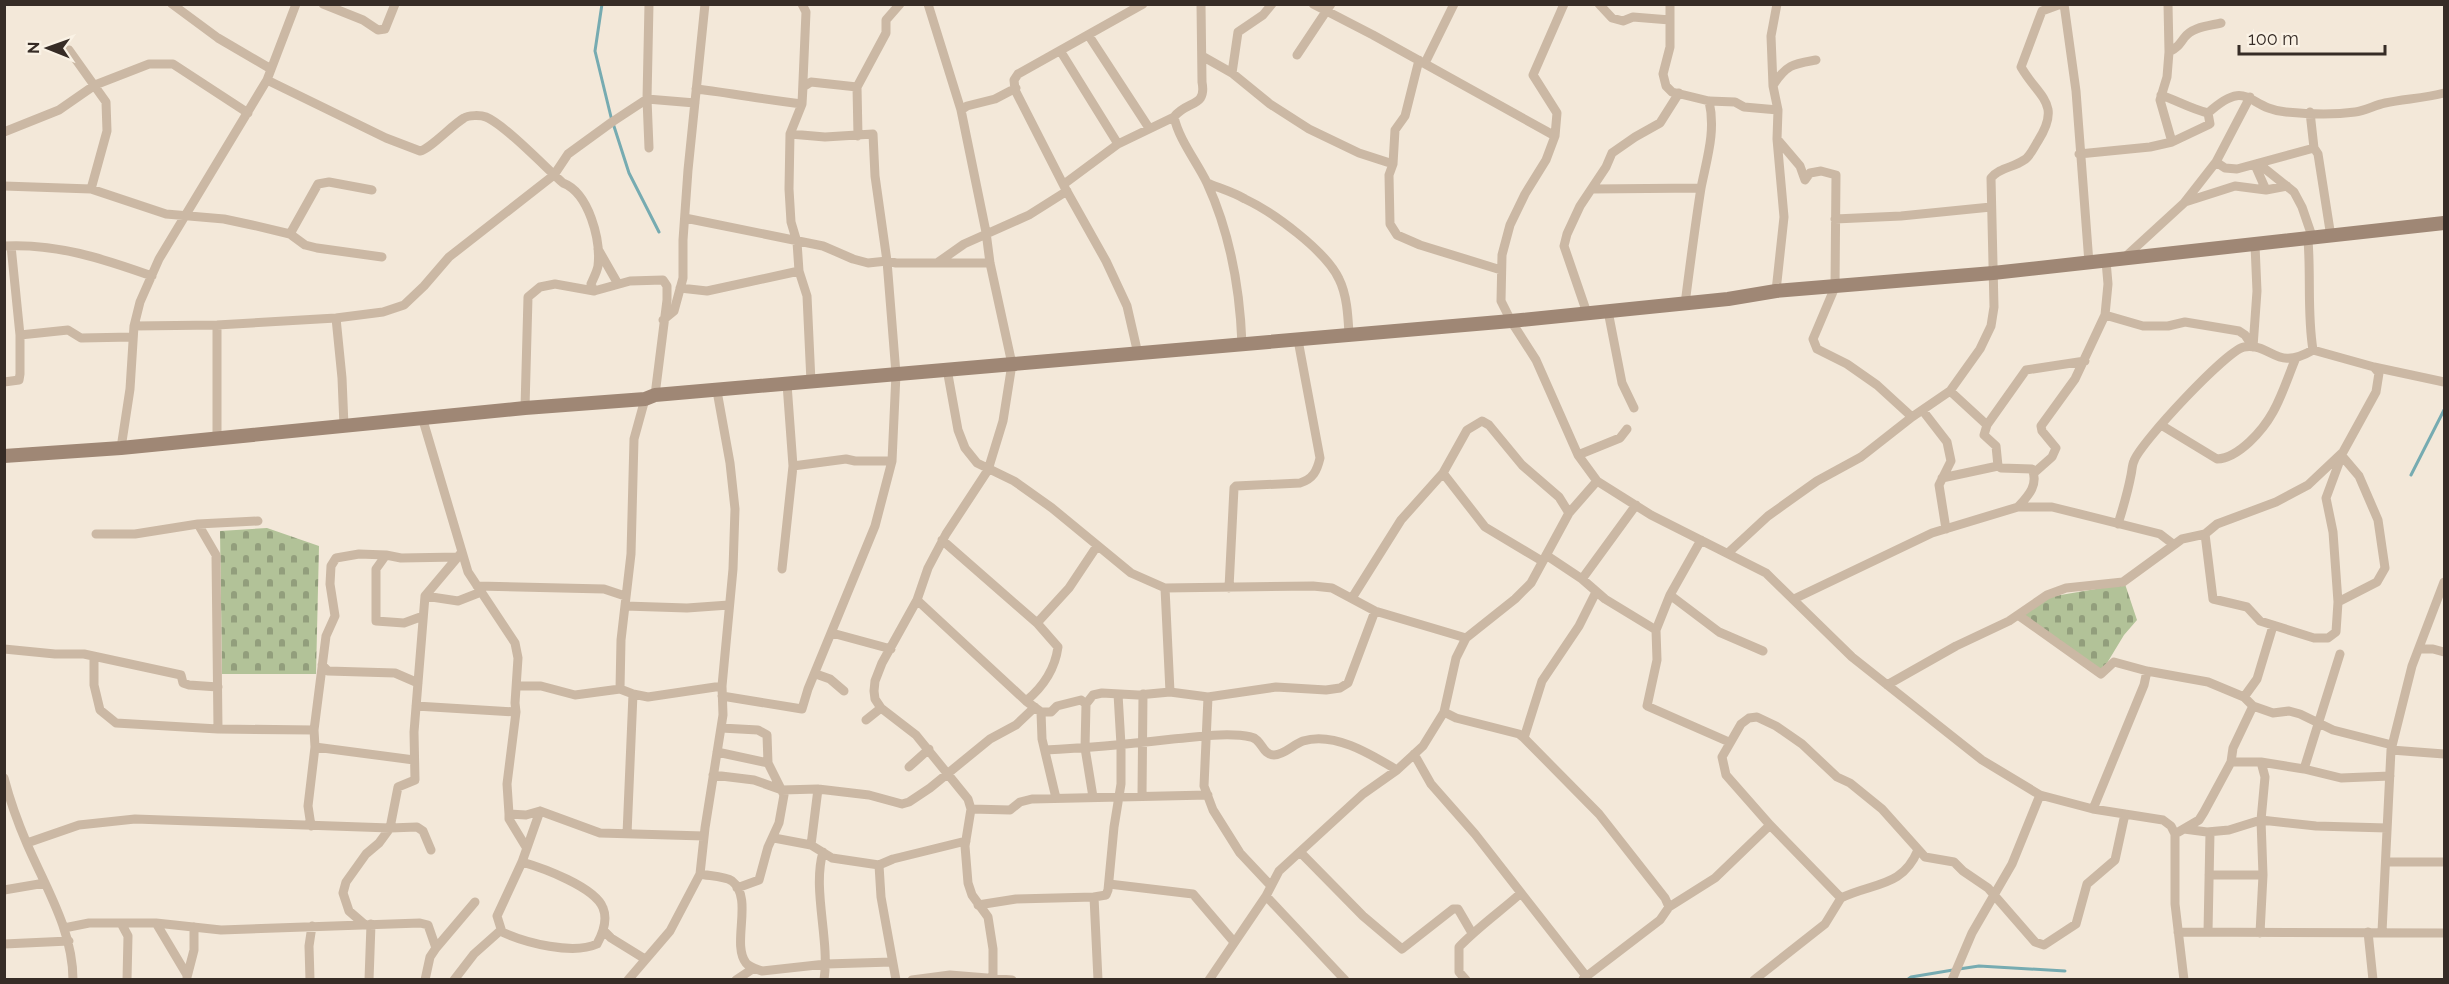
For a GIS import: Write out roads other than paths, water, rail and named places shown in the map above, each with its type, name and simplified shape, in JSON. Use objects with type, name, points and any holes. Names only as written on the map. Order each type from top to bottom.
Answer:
[{"type":"main road","points":[[4,456],[121,448],[422,417],[947,369],[1511,321],[1728,300],[1776,291],[2122,260],[2445,223]]},
{"type":"street","points":[[172,4],[218,38],[271,69]]},
{"type":"street","points":[[121,448],[130,389],[134,326],[140,302],[184,217],[267,80],[296,4]]},
{"type":"street","points":[[323,4],[363,20],[378,30],[385,29],[395,4]]},
{"type":"street","points":[[649,4],[647,99],[649,148]]},
{"type":"street","points":[[663,320],[674,311],[683,278],[685,218],[705,4]]},
{"type":"street","points":[[802,4],[806,12],[802,104]]},
{"type":"street","points":[[858,136],[857,87],[886,33],[886,20],[900,4]]},
{"type":"street","points":[[928,4],[961,110],[1012,364],[1003,421],[988,470],[942,540],[928,568],[917,600],[875,681],[875,699],[881,708],[916,735],[968,799],[971,809],[966,841],[968,884],[978,905],[988,917],[995,978]]},
{"type":"street","points":[[1138,354],[1127,306],[1106,261],[1015,90],[1014,80],[1018,74],[1061,52],[1143,4]]},
{"type":"street","points":[[937,263],[986,232],[1029,215],[1118,144],[1174,117],[1179,111],[1202,98],[1204,94],[1201,4]]},
{"type":"street","points":[[1232,73],[1238,32],[1263,15],[1272,4]]},
{"type":"street","points":[[1313,4],[1329,8],[1554,136]]},
{"type":"street","points":[[1454,4],[1422,62],[1405,116],[1395,130],[1393,164],[1389,175],[1390,224],[1397,235],[1420,245],[1501,270]]},
{"type":"street","points":[[1564,4],[1533,75],[1557,113],[1554,136],[1546,160],[1525,194],[1510,225],[1502,255],[1502,301],[1511,321],[1536,360],[1578,455],[1597,481],[1636,505],[1766,573],[1852,657],[1982,760],[2040,795],[2093,809],[2163,820],[2180,831],[2229,830],[2261,820],[2325,826],[2387,828]]},
{"type":"street","points":[[1599,4],[1612,18],[1623,21],[1633,17],[1670,20]]},
{"type":"street","points":[[1670,4],[1670,47],[1663,75],[1666,86],[1672,92],[1708,100],[1736,102],[1744,107],[1778,110]]},
{"type":"street","points":[[1776,291],[1784,217],[1777,139],[1778,110],[1773,86],[1772,36],[1777,4]]},
{"type":"street","points":[[1728,553],[1768,516],[1817,481],[1861,457],[1950,391],[1980,349],[1991,326],[1994,307],[1991,178],[1996,172],[2025,160],[2046,127],[2049,115],[2046,100],[2021,67],[2038,8],[2062,4],[2076,91],[2089,263]]},
{"type":"street","points":[[2168,4],[2167,77],[2160,100],[2172,141]]},
{"type":"street","points":[[1297,55],[1329,8]]},
{"type":"street","points":[[2169,52],[2181,45],[2184,37],[2199,28],[2221,23]]},
{"type":"street","points":[[1089,36],[1149,128]]},
{"type":"street","points":[[69,50],[106,102],[107,131],[91,189]]},
{"type":"street","points":[[1061,52],[1118,144]]},
{"type":"street","points":[[1202,56],[1232,73],[1270,104],[1309,129],[1359,153],[1393,164]]},
{"type":"street","points":[[1773,86],[1782,72],[1791,64],[1816,60]]},
{"type":"street","points":[[4,132],[59,110],[95,85],[149,64],[173,64],[248,113]]},
{"type":"street","points":[[267,80],[386,138],[420,151],[425,150],[443,132],[466,116],[485,116],[563,183],[573,188],[593,218],[598,266],[590,287],[594,291]]},
{"type":"street","points":[[811,382],[807,296],[800,271],[797,242],[790,211],[790,134],[802,104],[803,87],[811,82],[857,87]]},
{"type":"street","points":[[696,88],[740,93],[753,99],[802,104]]},
{"type":"street","points":[[961,110],[967,106],[995,99],[1016,88]]},
{"type":"street","points":[[1587,313],[1564,246],[1566,234],[1612,153],[1660,123],[1678,93]]},
{"type":"street","points":[[2208,113],[2222,101],[2240,95],[2250,97],[2266,108],[2284,112],[2355,112],[2384,103],[2445,93]]},
{"type":"street","points":[[2161,95],[2180,102],[2186,107],[2208,113]]},
{"type":"street","points":[[2122,260],[2184,203],[2216,162],[2250,97]]},
{"type":"street","points":[[134,326],[217,325],[336,318],[383,312],[404,305],[424,286],[448,257],[554,175],[568,154],[647,99],[695,103]]},
{"type":"street","points":[[1685,304],[1701,188],[1712,134],[1712,118],[1708,100]]},
{"type":"street","points":[[2310,112],[2314,148],[2318,154],[2331,237]]},
{"type":"street","points":[[2079,154],[2150,147],[2172,141],[2210,124],[2208,113]]},
{"type":"street","points":[[1174,117],[1216,205],[1233,264],[1241,316],[1242,344]]},
{"type":"street","points":[[516,686],[541,686],[575,695],[620,689],[648,697],[722,691],[802,709],[875,526],[892,461],[896,374],[887,261],[875,176],[873,134],[825,138],[790,134]]},
{"type":"street","points":[[1777,139],[1800,166],[1805,180],[1810,172],[1821,171],[1836,175],[1835,287],[1813,339],[1817,349],[1847,364],[1877,385],[1912,417]]},
{"type":"street","points":[[2216,162],[2225,168],[2237,169],[2314,148]]},
{"type":"street","points":[[2257,164],[2294,192],[2302,207],[2311,239],[2309,311],[2313,350]]},
{"type":"street","points":[[2257,164],[2266,190]]},
{"type":"street","points":[[290,234],[318,184],[329,182],[372,189]]},
{"type":"street","points":[[1207,183],[1246,199],[1292,229],[1316,250],[1339,279],[1347,307],[1349,334]]},
{"type":"street","points":[[4,186],[91,189],[166,214],[224,219],[290,234],[305,244],[317,248],[382,257]]},
{"type":"street","points":[[2184,203],[2235,186],[2266,190],[2287,186]]},
{"type":"street","points":[[1593,189],[1701,188]]},
{"type":"street","points":[[1216,205],[1225,190]]},
{"type":"street","points":[[1835,219],[1901,216],[1991,207]]},
{"type":"street","points":[[685,218],[823,246],[842,252],[853,260],[868,263],[887,261],[990,263]]},
{"type":"street","points":[[596,244],[618,284]]},
{"type":"street","points":[[4,382],[19,380],[20,335],[8,246],[20,245],[86,253],[152,276]]},
{"type":"street","points":[[2253,347],[2257,291],[2255,245]]},
{"type":"street","points":[[2034,473],[2052,457],[2056,448],[2042,431],[2042,426],[2075,379],[2105,315],[2108,284],[2106,261]]},
{"type":"street","points":[[680,288],[707,291],[800,271]]},
{"type":"street","points":[[525,408],[528,297],[540,287],[555,284],[594,291],[630,280],[663,280],[667,286],[663,339],[650,397],[634,439],[632,554],[621,639],[620,689]]},
{"type":"street","points":[[1608,311],[1622,383],[1634,408]]},
{"type":"street","points":[[2105,315],[2143,326],[2168,326],[2185,322],[2239,331],[2245,335],[2253,347]]},
{"type":"street","points":[[336,318],[344,426]]},
{"type":"street","points":[[217,325],[217,439]]},
{"type":"street","points":[[20,335],[68,330],[81,338],[133,337]]},
{"type":"street","points":[[1229,588],[1234,488],[1236,486],[1300,483],[1308,480],[1317,471],[1320,458],[1298,340]]},
{"type":"street","points":[[2118,524],[2134,461],[2161,425],[2237,349],[2253,347],[2282,358],[2295,360],[2313,350],[2374,367],[2445,382]]},
{"type":"street","points":[[2161,425],[2217,459],[2225,459],[2239,451],[2273,412],[2295,360]]},
{"type":"street","points":[[1998,466],[1996,446],[1984,435],[1987,425],[2026,370],[2085,361]]},
{"type":"street","points":[[2205,534],[2213,599],[2247,607],[2260,621],[2322,640],[2336,632],[2338,602],[2333,532],[2326,498],[2343,454],[2376,392],[2379,373],[2374,367]]},
{"type":"street","points":[[947,369],[958,430],[965,448],[977,463],[1014,481],[1052,508],[1131,573],[1166,588],[1313,586],[1332,588],[1375,611],[1466,638]]},
{"type":"street","points":[[782,569],[793,465],[787,384]]},
{"type":"street","points":[[628,980],[670,931],[700,874],[721,728],[735,509],[730,463],[717,391]]},
{"type":"street","points":[[1950,391],[1987,425]]},
{"type":"street","points":[[1923,411],[1947,442],[1951,461],[1942,478],[1939,492],[1946,529]]},
{"type":"street","points":[[422,417],[460,554],[468,572],[516,643],[518,657],[516,712],[507,784],[509,819],[526,847]]},
{"type":"street","points":[[1352,598],[1401,520],[1443,473],[1467,430],[1482,421],[1489,425],[1522,465],[1558,497],[1569,513]]},
{"type":"street","points":[[1578,455],[1620,438],[1627,429]]},
{"type":"street","points":[[1887,685],[1956,646],[2018,615],[2047,595],[2066,588],[2123,582],[2182,539],[2205,534],[2217,524],[2276,502],[2308,486],[2343,454]]},
{"type":"street","points":[[2338,602],[2377,582],[2385,568],[2378,520],[2359,476],[2343,454]]},
{"type":"street","points":[[793,465],[846,459],[892,461]]},
{"type":"street","points":[[1942,478],[1998,466],[2032,469],[2035,483],[2030,495],[2018,507]]},
{"type":"street","points":[[1443,473],[1485,527],[1582,579],[1596,592],[1656,630]]},
{"type":"street","points":[[1209,980],[1266,896],[1279,871],[1364,794],[1397,770],[1423,746],[1444,712],[1456,658],[1466,638],[1515,599],[1531,583],[1569,513],[1597,481]]},
{"type":"street","points":[[1582,579],[1636,505]]},
{"type":"street","points":[[1794,599],[1859,567],[1946,529],[2018,507],[2052,507],[2160,534],[2173,544]]},
{"type":"street","points":[[96,534],[135,534],[198,524],[258,521]]},
{"type":"street","points":[[198,524],[216,555],[218,729]]},
{"type":"street","points":[[942,540],[1037,623],[1058,647],[1056,664],[1038,692],[1026,701]]},
{"type":"street","points":[[1701,540],[1670,595],[1656,630],[1658,660],[1647,706],[1729,742]]},
{"type":"street","points":[[1037,623],[1069,588],[1097,546]]},
{"type":"street","points":[[311,826],[308,806],[315,747],[314,730],[326,636],[335,616],[331,599],[331,566],[336,558],[359,554],[401,558],[460,554]]},
{"type":"street","points":[[368,924],[350,911],[343,892],[346,882],[366,854],[390,828],[398,787],[415,780],[416,706],[425,596],[460,554]]},
{"type":"street","points":[[386,555],[376,569],[376,621],[404,623],[423,616]]},
{"type":"street","points":[[2382,932],[2391,748],[2400,708],[2419,649],[2445,582]]},
{"type":"street","points":[[1166,588],[1170,692]]},
{"type":"street","points":[[425,596],[458,601],[479,589],[604,589],[625,601],[687,608],[729,605]]},
{"type":"street","points":[[1524,738],[1542,681],[1579,626],[1596,592]]},
{"type":"street","points":[[1670,595],[1719,632],[1763,651]]},
{"type":"street","points":[[917,600],[1026,701],[1038,709],[1051,712],[1057,706],[1081,700],[1086,704]]},
{"type":"street","points":[[1093,797],[1085,748],[1086,704],[1093,695],[1170,692],[1208,697],[1276,687],[1326,690],[1340,688],[1348,683],[1375,611]]},
{"type":"street","points":[[2018,615],[2101,674],[2114,662],[2147,671],[2208,682],[2244,697],[2253,706],[2273,713],[2289,711],[2333,730],[2391,748],[2445,754]]},
{"type":"street","points":[[2244,697],[2257,679],[2273,626]]},
{"type":"street","points":[[832,633],[891,649]]},
{"type":"street","points":[[4,649],[94,656],[181,675],[183,683],[189,685],[218,687]]},
{"type":"street","points":[[2419,649],[2445,652]]},
{"type":"street","points":[[2304,769],[2340,654]]},
{"type":"street","points":[[94,656],[94,685],[100,710],[116,723],[218,729],[314,730]]},
{"type":"street","points":[[322,664],[328,671],[350,674],[395,673],[418,683]]},
{"type":"street","points":[[2093,809],[2144,685],[2147,671]]},
{"type":"street","points":[[816,674],[830,679],[844,691]]},
{"type":"street","points":[[627,834],[633,694]]},
{"type":"street","points":[[978,905],[1016,899],[1106,895],[1109,884],[1113,827],[1120,796],[1121,745],[1118,694]]},
{"type":"street","points":[[1142,796],[1143,694]]},
{"type":"street","points":[[1208,697],[1204,786],[1213,810],[1240,853],[1270,885]]},
{"type":"street","points":[[416,706],[516,712]]},
{"type":"street","points":[[2180,831],[2199,820],[2231,762],[2233,748],[2253,706]]},
{"type":"street","points":[[866,720],[881,708]]},
{"type":"street","points":[[1038,709],[1042,739],[1056,798]]},
{"type":"street","points":[[713,775],[754,780],[782,790],[818,789],[868,795],[902,804],[916,798],[990,739],[1016,725],[1038,709]]},
{"type":"street","points":[[1444,712],[1456,718],[1519,734],[1524,738],[1599,814],[1665,898],[1669,907]]},
{"type":"street","points":[[1841,898],[1770,825],[1726,775],[1722,758],[1741,724],[1749,718],[1758,717],[1802,744],[1837,777],[1850,783],[1882,809],[1925,857],[1954,862],[1995,895],[2035,942],[2044,945],[2076,924],[2087,884],[2115,860],[2125,814]]},
{"type":"street","points":[[721,728],[758,730],[767,735],[768,763],[784,795],[774,838],[768,847],[759,880],[737,888]]},
{"type":"street","points":[[1045,750],[1206,736],[1252,736],[1261,743],[1265,751],[1278,755],[1304,741],[1333,740],[1376,757],[1397,770]]},
{"type":"street","points":[[315,747],[414,760]]},
{"type":"street","points":[[909,767],[929,749]]},
{"type":"street","points":[[717,752],[768,763]]},
{"type":"street","points":[[1414,754],[1431,784],[1521,893],[1584,978],[1652,927],[1669,907],[1715,878],[1770,825]]},
{"type":"street","points":[[2231,762],[2261,762],[2341,778],[2390,776]]},
{"type":"street","points":[[2260,933],[2263,875],[2261,820],[2265,777],[2261,762]]},
{"type":"street","points":[[4,778],[8,806],[27,843],[69,941],[73,980]]},
{"type":"street","points":[[811,845],[818,789]]},
{"type":"street","points":[[971,809],[1010,810],[1020,802],[1032,799],[1208,795]]},
{"type":"street","points":[[1952,980],[1972,933],[2012,864],[2040,795]]},
{"type":"street","points":[[509,814],[526,815],[540,811],[600,833],[704,836]]},
{"type":"street","points":[[522,862],[581,887],[599,902],[604,909],[604,931],[597,944],[583,948],[561,947],[523,941],[501,930],[496,916],[522,862],[540,811]]},
{"type":"street","points":[[27,843],[79,825],[135,819],[311,826],[417,827],[423,831],[431,850]]},
{"type":"street","points":[[2180,831],[2175,904],[2184,980]]},
{"type":"street","points":[[2208,933],[2210,832]]},
{"type":"street","points":[[774,838],[811,845],[832,858],[879,865],[893,859],[966,841]]},
{"type":"street","points":[[1754,980],[1825,924],[1841,898],[1861,888],[1898,879],[1911,866],[1918,850]]},
{"type":"street","points":[[823,852],[819,874],[826,964],[824,980]]},
{"type":"street","points":[[1300,853],[1363,916],[1402,949],[1454,909],[1458,909],[1472,933]]},
{"type":"street","points":[[2386,862],[2445,862]]},
{"type":"street","points":[[879,865],[880,889],[896,980]]},
{"type":"street","points":[[700,874],[731,880],[737,888],[741,903],[741,950],[745,963],[754,968],[762,971],[826,964],[892,962]]},
{"type":"street","points":[[2209,876],[2263,875]]},
{"type":"street","points":[[4,890],[45,883]]},
{"type":"street","points":[[1109,884],[1194,894],[1234,942]]},
{"type":"street","points":[[1466,980],[1460,972],[1457,954],[1459,947],[1472,933],[1521,893]]},
{"type":"street","points":[[1266,896],[1345,980]]},
{"type":"street","points":[[1094,897],[1098,980]]},
{"type":"street","points":[[425,980],[430,957],[475,902]]},
{"type":"street","points":[[64,928],[89,923],[156,923],[221,930],[420,923],[428,925],[436,948]]},
{"type":"street","points":[[121,923],[128,936],[127,980]]},
{"type":"street","points":[[156,923],[187,977]]},
{"type":"street","points":[[368,924],[369,980]]},
{"type":"street","points":[[310,980],[309,946],[312,926]]},
{"type":"street","points":[[187,977],[194,950],[194,927]]},
{"type":"street","points":[[454,980],[474,954],[501,930]]},
{"type":"street","points":[[604,931],[645,959]]},
{"type":"street","points":[[2178,932],[2445,933]]},
{"type":"street","points":[[2368,932],[2373,980]]},
{"type":"street","points":[[4,944],[69,941]]},
{"type":"street","points":[[736,980],[754,968]]},
{"type":"street","points":[[912,980],[950,975],[1012,980]]},
{"type":"waterway","points":[[602,4],[595,51],[611,117],[629,173],[659,232]]},
{"type":"waterway","points":[[2411,475],[2444,410]]},
{"type":"waterway","points":[[1959,969],[1979,966],[2065,971]]},
{"type":"waterway","points":[[1907,980],[1911,977],[1953,970]]}]
